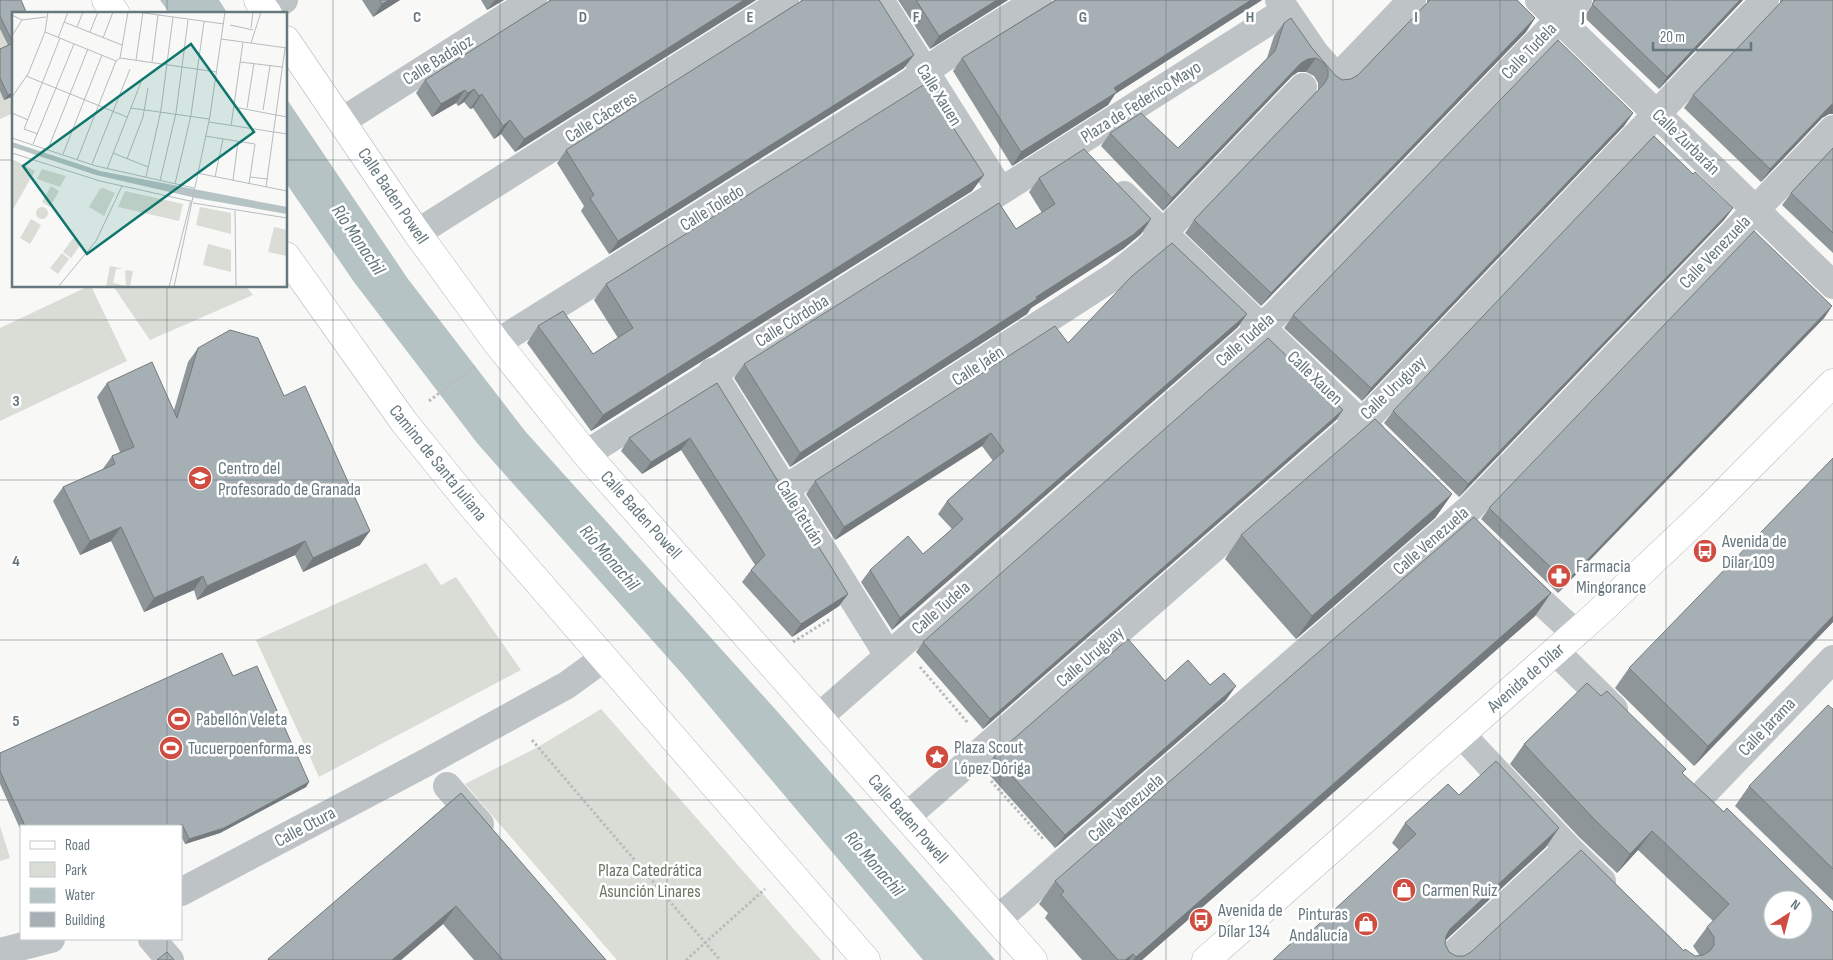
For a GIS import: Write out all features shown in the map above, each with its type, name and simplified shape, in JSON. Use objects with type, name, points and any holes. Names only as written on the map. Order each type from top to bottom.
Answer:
[{"type":"main road","points":[[106,0],[115,12]]},
{"type":"main road","name":"Calle Baden Powell","points":[[288,43],[418,233],[490,352],[586,454],[1033,960]]},
{"type":"main road","name":"Camino de Santa Juliana","points":[[288,259],[404,422],[472,506],[604,658]]},
{"type":"main road","name":"Avenida de Dílar","points":[[1210,959],[1461,734],[1576,634],[1709,508],[1833,383]]},
{"type":"main road","points":[[604,658],[866,960]]},
{"type":"street","name":"Calle Badajoz","points":[[342,121],[533,0]]},
{"type":"street","name":"Calle Cáceres","points":[[418,233],[785,0]]},
{"type":"street","name":"Calle Xauen","points":[[880,0],[1000,190]]},
{"type":"street","name":"Calle Toledo","points":[[490,352],[926,74],[944,58],[1038,0]]},
{"type":"street","name":"Plaza de Federico Mayo","points":[[1000,190],[1076,143],[1280,6],[1315,54],[1337,78],[1412,0]]},
{"type":"street","name":"Calle Zurbarán","points":[[1539,0],[1833,285]]},
{"type":"street","name":"Calle Tudela","points":[[901,658],[1274,315],[1578,0]]},
{"type":"street","name":"Calle Uruguay","points":[[906,817],[1359,421],[1372,413],[1765,0]]},
{"type":"street","points":[[1162,233],[1303,87]]},
{"type":"street","name":"Calle Venezuela","points":[[997,920],[1457,520],[1833,129]]},
{"type":"street","name":"Calle Xauen","points":[[1076,143],[1162,233],[1387,449]]},
{"type":"street","name":"Calle Córdoba","points":[[586,454],[1000,190]]},
{"type":"street","name":"Calle Jaén","points":[[786,489],[1116,275],[1146,251],[1162,233]]},
{"type":"street","name":"Calle Tetuán","points":[[712,372],[786,489],[901,658]]},
{"type":"street","points":[[1436,498],[1478,540]]},
{"type":"street","points":[[1498,560],[1576,634]]},
{"type":"street","points":[[1556,652],[1633,728]]},
{"type":"street","name":"Calle Otura","points":[[182,891],[429,761],[566,684],[604,658]]},
{"type":"street","points":[[820,717],[901,658]]},
{"type":"street","name":"Calle Jarama","points":[[1701,796],[1829,672]]},
{"type":"street","points":[[1461,734],[1568,848],[1617,896]]},
{"type":"street","points":[[1681,776],[1722,816]]},
{"type":"street","points":[[447,786],[499,846]]},
{"type":"street","points":[[1447,960],[1568,848]]},
{"type":"street","points":[[0,952],[47,940]]},
{"type":"street","points":[[153,940],[170,960]]},
{"type":"path","points":[[429,401],[490,352]]},
{"type":"path","points":[[791,643],[838,614]]},
{"type":"path","points":[[901,658],[969,724]]},
{"type":"path","points":[[532,740],[720,960]]},
{"type":"path","points":[[987,777],[1045,841]]},
{"type":"path","points":[[686,960],[768,887]]},
{"type":"green space","points":[[0,0],[12,12],[12,114],[0,119]]},
{"type":"green space","points":[[85,288],[92,288],[127,361],[0,421],[0,328]]},
{"type":"green space","points":[[114,288],[248,288],[253,295],[150,340]]},
{"type":"green space","points":[[426,563],[441,585],[456,577],[521,670],[319,777],[256,640]]},
{"type":"green space","name":"Plaza Catedrática Asunción Linares","points":[[601,709],[821,960],[617,960],[465,784],[538,747]]},
{"type":"green space","points":[[0,826],[10,858],[0,861]]},
{"type":"water","points":[[160,0],[219,0],[227,12],[169,12]]},
{"type":"water","name":"Río Monachil","points":[[288,101],[408,279],[525,431],[776,710],[995,960],[923,960],[684,676],[477,443],[354,282],[288,186]]},
{"type":"building","points":[[0,0],[21,0],[26,12],[12,12],[12,41],[0,16]]},
{"type":"building","points":[[380,0],[389,0],[382,4]]},
{"type":"building","points":[[551,0],[744,0],[524,139],[510,120],[503,126],[482,94],[479,96],[474,89],[468,93],[465,90],[441,104],[425,80]]},
{"type":"building","points":[[803,0],[879,0],[914,55],[618,241],[590,198],[594,195],[566,150]]},
{"type":"building","points":[[916,0],[997,0],[939,36]]},
{"type":"building","points":[[1056,0],[1251,0],[1114,88],[1117,92],[1021,152],[962,58]]},
{"type":"building","points":[[1430,0],[1517,0],[1535,18],[1271,293],[1194,220],[1324,84],[1328,77],[1328,70],[1324,63],[1316,58],[1308,59],[1301,63],[1172,198],[1110,133],[1141,113],[1178,148],[1275,51],[1284,23],[1291,18],[1312,48],[1335,75],[1342,80],[1351,79],[1358,75]]},
{"type":"building","points":[[1595,0],[1740,0],[1667,77],[1592,4]]},
{"type":"building","points":[[1783,0],[1833,0],[1833,104],[1770,169],[1693,95]]},
{"type":"building","points":[[1558,40],[1633,113],[1371,388],[1293,315]]},
{"type":"building","points":[[12,43],[12,93],[8,95],[0,78],[0,49]]},
{"type":"building","points":[[925,84],[984,175],[603,415],[538,326],[563,311],[593,354],[633,328],[606,284]]},
{"type":"building","points":[[1654,136],[1693,174],[1695,172],[1733,208],[1468,484],[1393,411]]},
{"type":"building","points":[[1833,148],[1833,233],[1791,193]]},
{"type":"building","points":[[1084,149],[1151,219],[1133,235],[1036,297],[1037,299],[800,453],[744,364],[999,203],[1016,229],[1055,204],[1039,178]]},
{"type":"building","points":[[1754,231],[1832,306],[1566,582],[1489,508]]},
{"type":"building","points":[[1172,243],[1247,314],[900,618],[870,570],[908,536],[923,554],[943,537],[963,519],[947,501],[1004,451],[991,433],[844,527],[815,481],[1055,326],[1068,343],[1132,276]]},
{"type":"building","points":[[230,330],[258,338],[284,396],[305,386],[370,531],[313,558],[305,541],[207,586],[203,576],[154,598],[121,527],[90,541],[63,487],[115,464],[112,456],[134,447],[107,383],[152,362],[177,418],[198,348]]},
{"type":"building","points":[[1268,338],[1343,410],[990,719],[923,642]]},
{"type":"building","points":[[717,383],[848,594],[801,624],[751,570],[765,555],[690,438],[651,462],[629,438]]},
{"type":"building","points":[[1375,419],[1452,494],[1312,616],[1241,535]]},
{"type":"building","points":[[1833,458],[1833,616],[1708,746],[1629,668]]},
{"type":"building","points":[[1474,517],[1551,593],[1136,957],[1133,954],[1125,960],[1118,960],[1061,895],[1064,891],[1055,881]]},
{"type":"building","points":[[1128,639],[1165,681],[1188,660],[1210,685],[1224,673],[1236,686],[1065,835],[994,756]]},
{"type":"building","name":"Pabellón Veleta","points":[[222,653],[233,676],[257,666],[309,782],[224,828],[189,839],[182,824],[25,825],[0,771],[0,753]]},
{"type":"building","points":[[1587,683],[1601,696],[1607,691],[1686,769],[1682,773],[1724,812],[1727,808],[1811,890],[1763,890],[1763,940],[1813,940],[1813,892],[1833,912],[1833,960],[1273,960],[1302,933],[1305,937],[1416,834],[1405,823],[1448,784],[1459,795],[1496,761],[1559,828],[1450,929],[1446,936],[1445,944],[1449,952],[1456,956],[1464,956],[1471,952],[1581,850],[1684,951],[1685,949],[1695,956],[1703,955],[1710,951],[1714,945],[1714,937],[1707,927],[1729,904],[1652,831],[1630,854],[1593,818],[1524,744]]},
{"type":"building","points":[[1828,705],[1833,709],[1833,869],[1749,786]]},
{"type":"building","points":[[461,793],[606,960],[503,960],[456,906],[392,960],[268,959]]},
{"type":"building","points":[[167,952],[174,960],[157,960]]},
{"type":"place","name":"Centro del Profesorado de Granada","points":[[200,478]]},
{"type":"place","name":"Avenida de Dílar 109","points":[[1705,551]]},
{"type":"place","name":"Farmacia Mingorance","points":[[1559,576]]},
{"type":"place","name":"Pabellón Veleta","points":[[179,719]]},
{"type":"place","name":"Tucuerpoenforma.es","points":[[171,748]]},
{"type":"place","name":"Plaza Scout López Dóriga","points":[[937,757]]},
{"type":"place","name":"Carmen Ruiz","points":[[1404,890]]},
{"type":"place","name":"Avenida de Dílar 134","points":[[1201,920]]},
{"type":"place","name":"Pinturas Andalucía","points":[[1366,924]]}]
